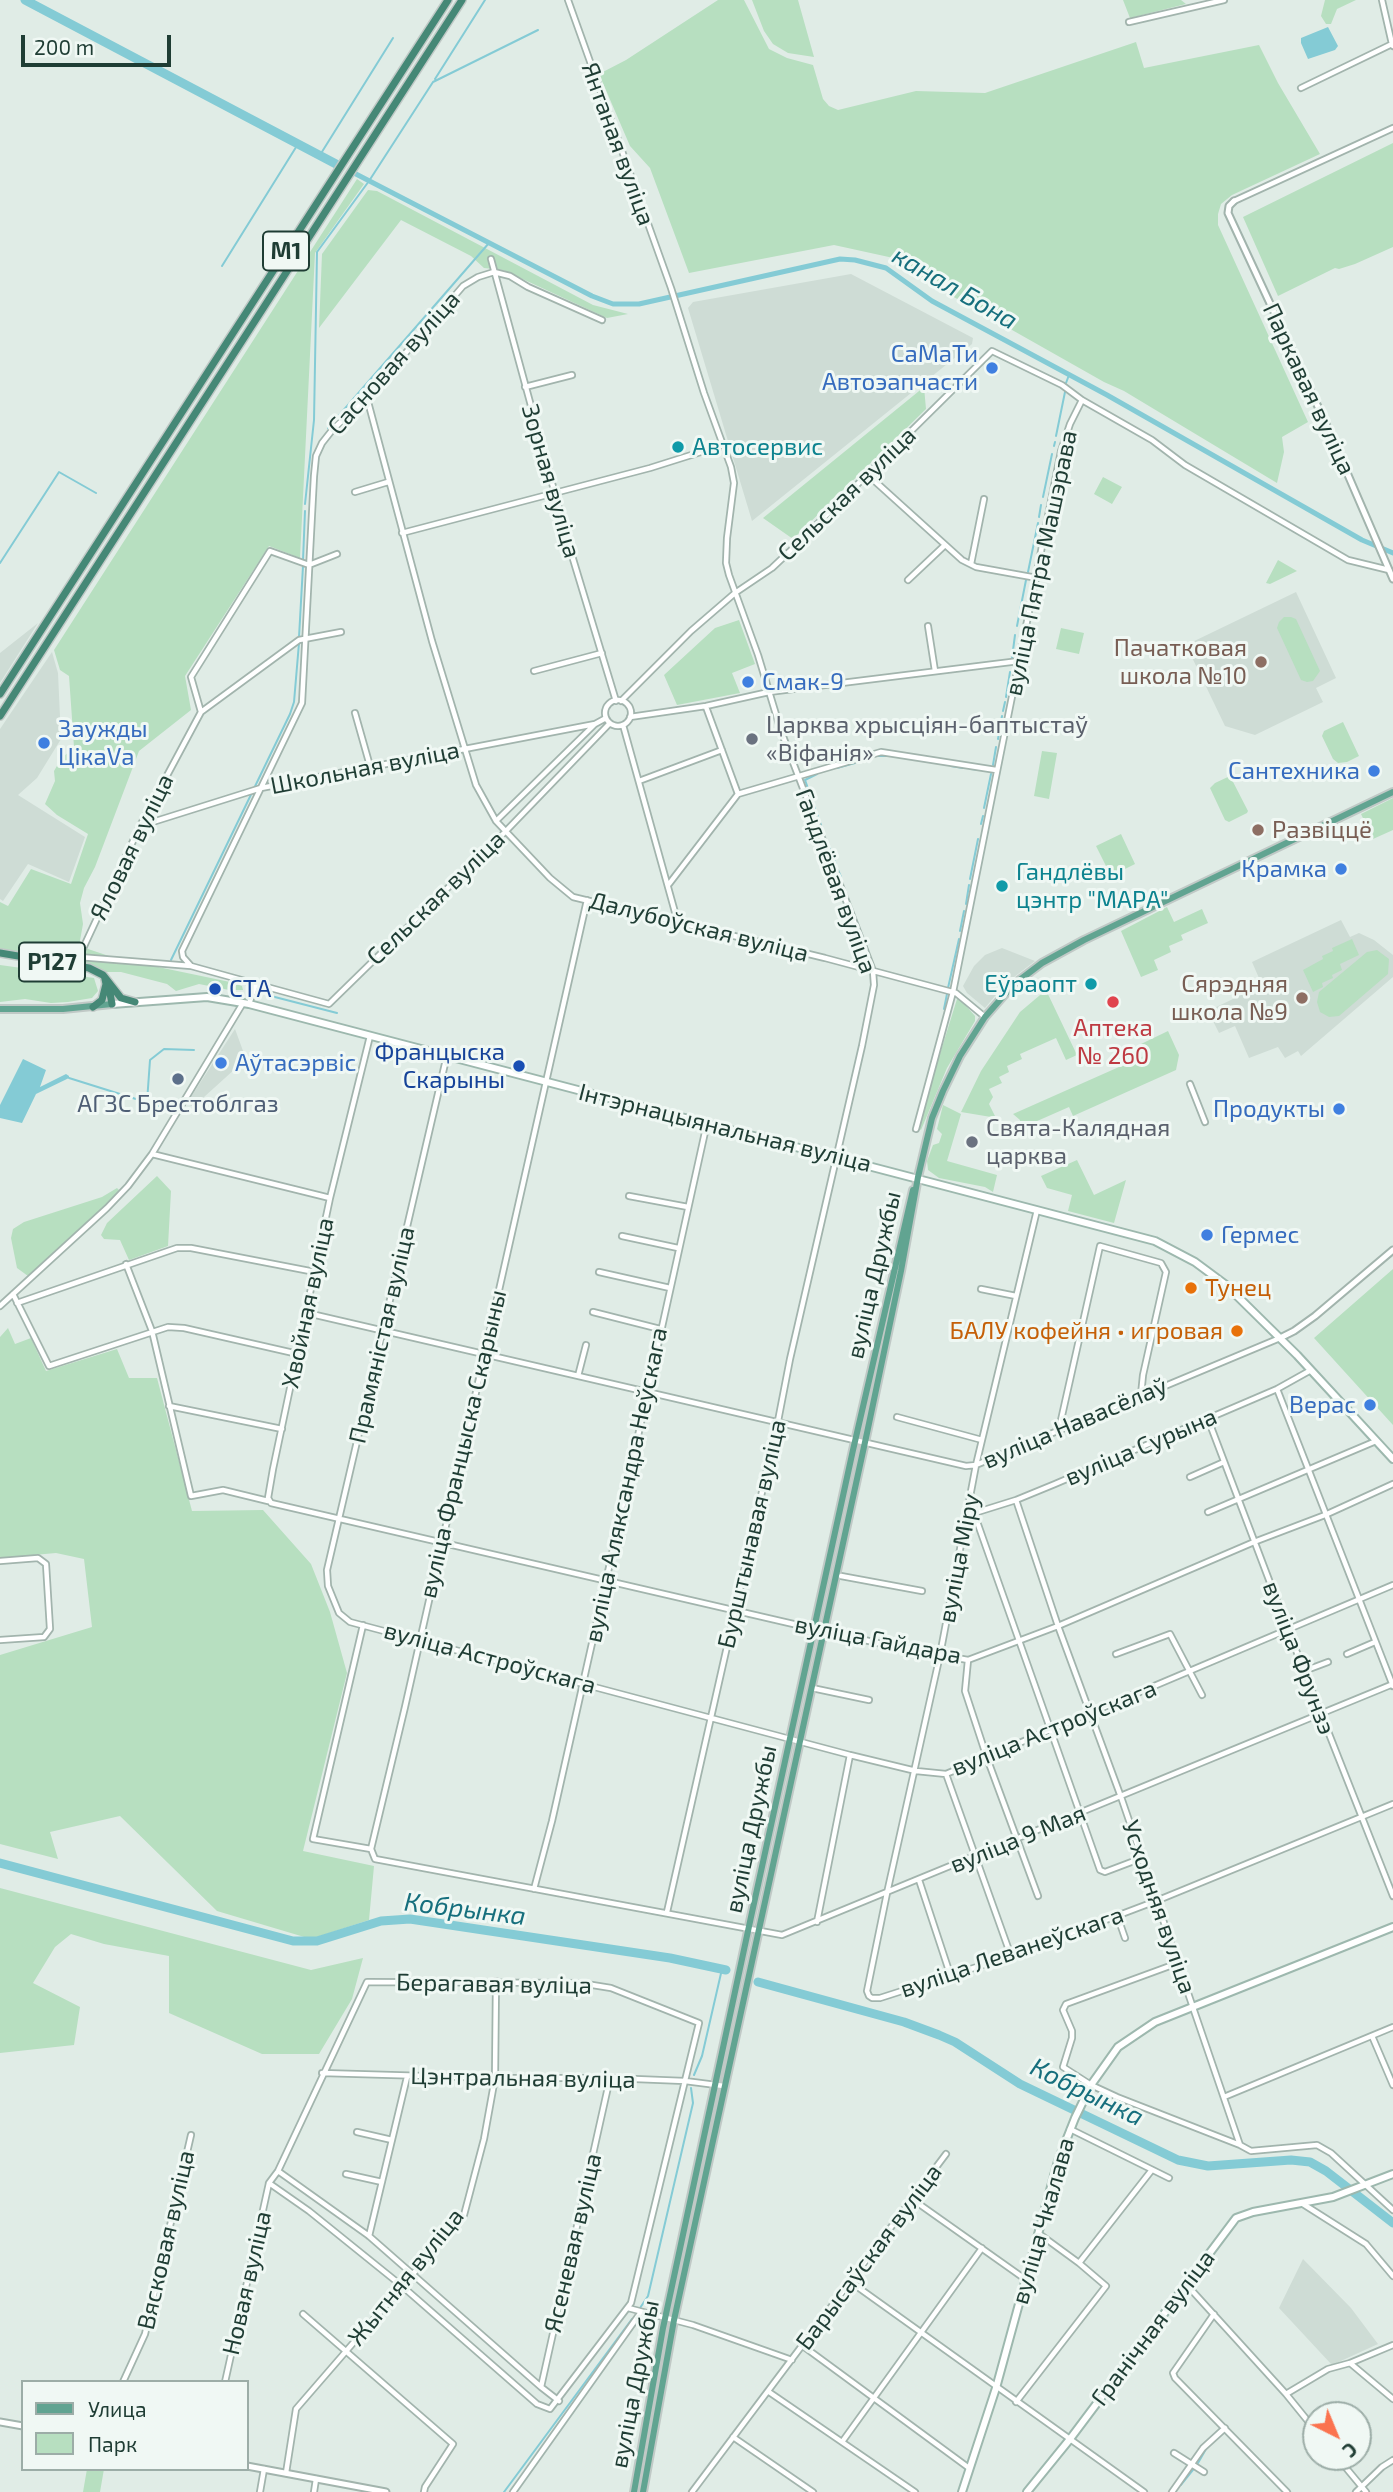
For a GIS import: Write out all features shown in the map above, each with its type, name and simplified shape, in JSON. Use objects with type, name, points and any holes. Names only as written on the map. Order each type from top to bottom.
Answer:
[{"type":"highway","name":"М1","points":[[0,694],[448,0]]},
{"type":"highway","name":"М1","points":[[0,716],[462,0]]},
{"type":"highway","name":"Р127","points":[[0,953],[89,968],[103,975],[107,981],[112,1004]]},
{"type":"highway","name":"Р127","points":[[103,975],[121,998],[135,1002]]},
{"type":"highway","name":"Р127","points":[[93,1007],[102,1000],[105,992],[103,975]]},
{"type":"main road","name":"вуліца Дружбы","points":[[643,2492],[674,2320],[865,1443],[918,1177],[932,1118],[943,1091],[960,1056],[985,1017],[1013,985],[1057,954],[1393,792]]},
{"type":"main road","name":"Інтэрнацыянальная вуліца","points":[[135,1002],[225,998],[1155,1241],[1182,1253],[1226,1285],[1311,1370],[1393,1459]]},
{"type":"main road","name":"Р127","points":[[0,1009],[93,1007],[135,1002]]},
{"type":"main road","name":"вуліца Дружбы","points":[[634,2492],[666,2318],[715,2084],[867,1389],[908,1207],[918,1177]]},
{"type":"main road","points":[[865,1443],[860,1435],[867,1389]]},
{"type":"main road","points":[[853,1498],[860,1447],[856,1440]]},
{"type":"main road","points":[[824,1629],[819,1623],[827,1573]]},
{"type":"main road","points":[[811,1685],[819,1634],[814,1627]]},
{"type":"main road","points":[[800,1741],[795,1735],[803,1684]]},
{"type":"main road","points":[[787,1797],[795,1746],[790,1739]]},
{"type":"main road","points":[[758,1930],[753,1924],[762,1871]]},
{"type":"main road","name":"вуліца Чкалава","points":[[962,2492],[996,2388],[1038,2233],[1070,2129],[1091,2085],[1118,2048],[1154,2022],[1393,1927]]},
{"type":"main road","points":[[747,1980],[754,1936],[749,1928]]},
{"type":"main road","points":[[713,2137],[720,2093],[715,2084]]},
{"type":"main road","name":"Гранічная вуліца","points":[[1027,2492],[1238,2217],[1346,2193],[1393,2174]]},
{"type":"main road","points":[[674,2320],[671,2310],[677,2264]]},
{"type":"main road","points":[[663,2375],[670,2325],[666,2318]]},
{"type":"street","name":"Янтаная вуліца","points":[[568,0],[671,288]]},
{"type":"street","points":[[1129,22],[1224,0]]},
{"type":"street","points":[[1301,88],[1392,45],[1382,0]]},
{"type":"street","points":[[1234,201],[1393,128]]},
{"type":"street","name":"Паркавая вуліца","points":[[1234,201],[1228,205],[1228,213],[1393,579]]},
{"type":"street","name":"Зорная вуліца","points":[[491,259],[602,653],[619,701],[629,707],[631,717]]},
{"type":"street","points":[[494,272],[510,276],[528,287],[602,320]]},
{"type":"street","name":"Сасновая вуліца","points":[[191,966],[183,957],[182,951],[302,703],[316,456],[333,429],[367,398],[463,286],[494,272]]},
{"type":"street","name":"Гандлёвая вуліца","points":[[671,288],[704,393],[734,474],[726,563],[799,778],[873,971],[871,1000],[836,1157]]},
{"type":"street","name":"Сельская вуліца","points":[[619,701],[691,631],[735,593],[772,568],[992,351],[1062,385],[1082,400]]},
{"type":"street","points":[[525,387],[572,375]]},
{"type":"street","name":"Далубоўская вуліца","points":[[367,398],[402,533],[476,785],[496,821],[550,878],[573,897],[953,992],[985,1017]]},
{"type":"street","name":"вуліца Пятра Машэрава","points":[[916,1129],[953,992],[1061,451],[1082,400],[1153,440],[1185,465],[1348,561],[1389,570]]},
{"type":"street","points":[[402,533],[650,468],[723,445]]},
{"type":"street","points":[[868,475],[962,560],[1037,578]]},
{"type":"street","points":[[355,492],[388,482]]},
{"type":"street","points":[[971,564],[984,499]]},
{"type":"street","points":[[908,580],[946,545]]},
{"type":"street","points":[[201,712],[191,677],[270,551],[309,565],[337,554]]},
{"type":"street","points":[[928,626],[935,671]]},
{"type":"street","name":"Яловая вуліца","points":[[191,966],[79,957],[140,826],[201,712],[299,640],[341,632]]},
{"type":"street","points":[[534,671],[602,653]]},
{"type":"street","points":[[623,725],[631,717],[706,706],[769,692],[1019,661]]},
{"type":"street","points":[[619,701],[608,705],[606,718],[610,723],[623,725]]},
{"type":"street","points":[[706,706],[738,794]]},
{"type":"street","points":[[355,713],[370,766]]},
{"type":"street","name":"Сельская вуліца","points":[[496,821],[595,724],[606,718]]},
{"type":"street","name":"Сельская вуліца","points":[[256,984],[329,1004],[505,832],[610,723]]},
{"type":"street","name":"Школьная вуліца","points":[[140,826],[261,788],[595,724]]},
{"type":"street","points":[[623,725],[678,923]]},
{"type":"street","points":[[639,781],[722,750]]},
{"type":"street","points":[[669,884],[738,794],[881,752],[996,770]]},
{"type":"street","name":"вуліца Францыска Скарыны","points":[[371,1849],[587,900]]},
{"type":"street","points":[[0,1306],[128,1186],[152,1153],[256,984],[191,966]]},
{"type":"street","name":"Хвойная вуліца","points":[[269,1501],[273,1469],[330,1198],[370,1035]]},
{"type":"street","name":"Прамяністая вуліца","points":[[339,1613],[328,1586],[327,1570],[447,1055]]},
{"type":"street","points":[[1190,1084],[1205,1122]]},
{"type":"street","name":"вуліца Аляксандра Неўскага","points":[[534,1889],[552,1821],[707,1123]]},
{"type":"street","points":[[152,1153],[330,1198]]},
{"type":"street","name":"Бурштынавая вуліца","points":[[667,1912],[836,1157]]},
{"type":"street","points":[[629,1196],[688,1207]]},
{"type":"street","name":"вуліца Міру","points":[[867,1991],[940,1656],[976,1465],[1037,1209]]},
{"type":"street","points":[[622,1236],[678,1248]]},
{"type":"street","points":[[1059,1430],[1100,1246],[1161,1263],[1166,1272],[1141,1395]]},
{"type":"street","points":[[17,1303],[177,1248],[191,1248],[315,1272]]},
{"type":"street","points":[[1280,1338],[1315,1316],[1393,1250]]},
{"type":"street","points":[[126,1264],[152,1331],[191,1496],[223,1490],[339,1519]]},
{"type":"street","points":[[598,1272],[670,1288]]},
{"type":"street","points":[[981,1289],[1016,1296]]},
{"type":"street","points":[[13,1294],[48,1366],[168,1327],[184,1328],[298,1354]]},
{"type":"street","points":[[593,1312],[660,1329]]},
{"type":"street","name":"вуліца Навасёлаў","points":[[307,1313],[778,1421],[952,1464],[976,1465],[1280,1338]]},
{"type":"street","points":[[578,1376],[586,1345]]},
{"type":"street","name":"вуліца Сурына","points":[[968,1515],[1016,1500],[1208,1419],[1277,1389],[1311,1370]]},
{"type":"street","points":[[1277,1389],[1393,1685]]},
{"type":"street","points":[[169,1406],[282,1429]]},
{"type":"street","points":[[897,1416],[982,1440]]},
{"type":"street","name":"вуліца Фрунзэ","points":[[1208,1419],[1393,1896]]},
{"type":"street","points":[[1208,1512],[1376,1441]]},
{"type":"street","points":[[1190,1477],[1224,1462]]},
{"type":"street","name":"вуліца Гайдара","points":[[339,1519],[940,1656],[968,1660],[1058,1626],[1254,1542],[1325,1516],[1393,1484]]},
{"type":"street","name":"Усходняя вуліца","points":[[1016,1500],[1240,2145]]},
{"type":"street","points":[[974,1513],[1079,1815],[1102,1872],[1142,1858]]},
{"type":"street","points":[[0,1561],[38,1558],[46,1564],[50,1629],[44,1637],[0,1640]]},
{"type":"street","points":[[841,1576],[922,1591]]},
{"type":"street","name":"вуліца Астроўскага","points":[[339,1613],[350,1622],[850,1755],[916,1771],[946,1774],[1393,1585]]},
{"type":"street","points":[[363,1625],[313,1839],[371,1849],[375,1859],[758,1930]]},
{"type":"street","points":[[1116,1654],[1170,1634],[1202,1695]]},
{"type":"street","points":[[1347,1654],[1375,1642]]},
{"type":"street","points":[[968,1660],[965,1691],[1038,1896]]},
{"type":"street","points":[[1304,1671],[1328,1662]]},
{"type":"street","points":[[811,1685],[869,1700]]},
{"type":"street","name":"вуліца 9 Мая","points":[[758,1930],[782,1935],[817,1923],[1393,1685]]},
{"type":"street","points":[[817,1923],[850,1755]]},
{"type":"street","points":[[946,1774],[1010,1956]]},
{"type":"street","name":"вуліца Леванеўскага","points":[[867,1991],[872,1998],[880,1998],[951,1977],[1156,1900],[1393,1804]]},
{"type":"street","points":[[919,1880],[951,1977]]},
{"type":"street","points":[[1117,1915],[1125,1938]]},
{"type":"street","points":[[1178,1963],[1064,2006],[1072,2031],[1063,2067],[1091,2085],[1251,2151],[1317,2145],[1331,2153],[1393,2210]]},
{"type":"street","name":"Берагавая вуліца","points":[[322,2073],[366,1982],[496,1981],[580,1983],[611,1988],[699,2023],[685,2081]]},
{"type":"street","name":"Жытняя вуліца","points":[[286,2473],[296,2409],[464,2215],[484,2139],[495,2078],[496,1981]]},
{"type":"street","points":[[1224,2097],[1393,2027]]},
{"type":"street","points":[[1371,2036],[1393,2085]]},
{"type":"street","points":[[322,2073],[278,2171],[269,2183],[309,2211],[402,2286],[537,2404],[550,2409],[628,2308],[635,2290],[685,2081]]},
{"type":"street","name":"Цэнтральная вуліца","points":[[322,2073],[610,2078],[685,2081],[724,2086]]},
{"type":"street","points":[[369,2236],[407,2076]]},
{"type":"street","name":"Ясеневая вуліца","points":[[541,2387],[610,2078]]},
{"type":"street","points":[[1070,2129],[1169,2178]]},
{"type":"street","points":[[357,2132],[392,2140]]},
{"type":"street","name":"Вясковая вуліца","points":[[124,2380],[145,2334],[191,2135]]},
{"type":"street","name":"Барысаўская вуліца","points":[[692,2492],[946,2154]]},
{"type":"street","points":[[278,2171],[369,2236],[559,2400]]},
{"type":"street","points":[[1079,2263],[1151,2171]]},
{"type":"street","points":[[346,2174],[382,2182]]},
{"type":"street","name":"Новая вуліца","points":[[225,2380],[269,2183]]},
{"type":"street","points":[[912,2199],[1025,2279]]},
{"type":"street","points":[[1303,2204],[1366,2244],[1393,2276]]},
{"type":"street","points":[[1016,2402],[1106,2286],[1038,2233]]},
{"type":"street","points":[[842,2442],[982,2248]]},
{"type":"street","points":[[851,2282],[1144,2492]]},
{"type":"street","points":[[1185,2283],[1302,2414]]},
{"type":"street","name":"Барысаўская вуліца","points":[[628,2308],[716,2332],[792,2360]]},
{"type":"street","points":[[513,2492],[641,2312]]},
{"type":"street","points":[[303,2314],[453,2444],[424,2492]]},
{"type":"street","points":[[1213,2314],[1173,2373],[1175,2378],[1287,2492]]},
{"type":"street","points":[[1286,2394],[1328,2369],[1350,2363],[1393,2344]]},
{"type":"street","points":[[803,2346],[969,2468]]},
{"type":"street","points":[[1350,2363],[1392,2397]]},
{"type":"street","points":[[769,2392],[915,2492]]},
{"type":"street","points":[[0,2422],[21,2426]]},
{"type":"street","points":[[1172,2492],[1203,2448],[1225,2428]]},
{"type":"street","points":[[733,2437],[813,2492]]},
{"type":"street","points":[[1174,2453],[1204,2472]]},
{"type":"street","points":[[1356,2492],[1382,2466],[1393,2460]]},
{"type":"street","points":[[248,2466],[386,2492]]},
{"type":"street","points":[[260,2492],[264,2469]]},
{"type":"street","points":[[1349,2471],[1366,2492]]},
{"type":"street","points":[[314,2492],[316,2479]]},
{"type":"shaded area","points":[[851,274],[973,338],[972,344],[752,521],[688,308],[693,302]]},
{"type":"shaded area","name":"Пачатковая школа №10","points":[[1296,592],[1336,678],[1316,688],[1323,702],[1255,735],[1225,726],[1186,645]]},
{"type":"shaded area","points":[[38,623],[0,683],[0,653]]},
{"type":"shaded area","points":[[52,652],[58,673],[61,739],[37,778],[18,795],[85,837],[69,882],[28,864],[3,901],[0,899],[0,729]]},
{"type":"shaded area","name":"Сярэдняя школа №9","points":[[1341,920],[1350,937],[1359,933],[1374,940],[1393,955],[1393,977],[1301,1056],[1298,1051],[1285,1058],[1278,1047],[1249,1058],[1235,1026],[1219,1033],[1208,1011],[1262,985],[1252,962]]},
{"type":"shaded area","points":[[1002,948],[1035,961],[1005,984],[985,1008],[967,993],[963,986],[974,966],[985,955]]},
{"type":"shaded area","points":[[235,1029],[246,1059],[193,1107],[187,1103]]},
{"type":"shaded area","points":[[1303,2259],[1351,2308],[1378,2344],[1332,2365],[1279,2308]]},
{"type":"green space","points":[[718,0],[744,0],[769,49],[787,58],[813,65],[823,99],[838,110],[916,91],[985,93],[1136,42],[1144,68],[1259,45],[1320,154],[1232,195],[1221,204],[1218,214],[1218,225],[1308,422],[1282,437],[1284,452],[1277,483],[1124,391],[929,283],[898,259],[834,245],[689,273],[650,168],[630,146],[599,74],[626,60]]},
{"type":"green space","points":[[752,0],[798,0],[814,57],[788,53],[773,44],[764,31]]},
{"type":"green space","points":[[1123,0],[1181,0],[1186,4],[1130,18]]},
{"type":"green space","points":[[1325,0],[1356,0],[1337,9],[1331,24],[1326,24],[1321,16]]},
{"type":"green space","points":[[1393,143],[1393,247],[1355,264],[1335,268],[1278,296],[1243,217]]},
{"type":"green space","points":[[357,179],[364,184],[315,253],[300,558],[269,546],[185,676],[191,710],[139,751],[80,903],[83,924],[79,946],[115,958],[230,982],[242,986],[243,990],[199,984],[176,991],[167,984],[121,972],[106,972],[72,960],[65,953],[44,957],[0,949],[0,902],[8,906],[31,869],[71,884],[88,834],[57,815],[45,804],[55,781],[54,771],[61,759],[74,747],[69,676],[60,670],[54,650]]},
{"type":"green space","points":[[368,190],[377,191],[593,305],[628,314],[607,318],[503,270],[484,268],[471,256],[401,220],[319,328],[322,254]]},
{"type":"green space","points":[[924,387],[926,409],[793,539],[763,518]]},
{"type":"green space","points":[[1103,477],[1122,487],[1112,504],[1094,494]]},
{"type":"green space","points":[[1278,560],[1297,571],[1270,584],[1266,583]]},
{"type":"green space","points":[[1284,617],[1296,619],[1320,671],[1313,681],[1301,680],[1277,628]]},
{"type":"green space","points":[[739,620],[755,664],[732,673],[740,693],[677,705],[664,675],[715,628]]},
{"type":"green space","points":[[1061,628],[1084,633],[1079,654],[1056,649]]},
{"type":"green space","points":[[1343,722],[1359,756],[1338,763],[1333,759],[1322,736],[1324,731]]},
{"type":"green space","points":[[1042,751],[1057,753],[1049,799],[1034,796]]},
{"type":"green space","points":[[1230,776],[1248,811],[1229,822],[1225,820],[1210,788]]},
{"type":"green space","points":[[1393,798],[1393,830],[1373,839],[1361,814]]},
{"type":"green space","points":[[1121,834],[1135,864],[1111,876],[1096,846]]},
{"type":"green space","points":[[1167,907],[1174,922],[1202,909],[1208,923],[1181,935],[1183,940],[1169,946],[1171,952],[1154,960],[1158,970],[1141,977],[1121,931]]},
{"type":"green space","points":[[1352,939],[1359,955],[1340,964],[1342,970],[1313,992],[1303,970],[1323,959],[1322,956],[1333,951],[1332,948]]},
{"type":"green space","points":[[1377,950],[1389,959],[1388,974],[1339,1016],[1329,1017],[1320,1012],[1317,1002],[1319,992],[1367,952]]},
{"type":"green space","points":[[0,965],[94,978],[98,991],[92,998],[68,1002],[51,1003],[25,999],[0,1002]]},
{"type":"green space","points":[[1046,990],[1077,1055],[1066,1060],[1056,1038],[1020,1054],[1022,1059],[1007,1066],[1009,1072],[999,1077],[1002,1083],[989,1089],[993,1097],[989,1104],[995,1116],[961,1112],[981,1071],[1020,1012]]},
{"type":"green space","points":[[957,999],[975,1016],[975,1021],[947,1068],[921,1130],[917,1128]]},
{"type":"green space","points":[[1168,1031],[1179,1055],[1176,1070],[1073,1116],[1069,1107],[1019,1129],[1020,1120],[1013,1114],[1146,1055],[1141,1044]]},
{"type":"green space","points":[[943,1105],[961,1114],[947,1161],[997,1175],[993,1192],[985,1187],[939,1178],[928,1170],[927,1161],[933,1145],[939,1143],[942,1134],[937,1129]]},
{"type":"green space","points":[[1077,1160],[1094,1195],[1126,1180],[1114,1223],[1068,1211],[1072,1195],[1047,1188],[1041,1176]]},
{"type":"green space","points":[[157,1176],[171,1191],[168,1246],[129,1260],[120,1240],[104,1239],[101,1235],[107,1223]]},
{"type":"green space","points":[[117,1188],[119,1190],[101,1210],[28,1276],[17,1268],[11,1238],[13,1229],[24,1222],[102,1197]]},
{"type":"green space","points":[[1393,1269],[1393,1425],[1314,1338]]},
{"type":"green space","points":[[8,1328],[15,1344],[31,1338],[46,1371],[117,1349],[129,1378],[157,1378],[192,1511],[263,1510],[311,1564],[330,1612],[347,1673],[303,1851],[374,1866],[369,1920],[311,1939],[217,1911],[120,1816],[50,1832],[58,1859],[0,1844],[0,1655],[92,1627],[84,1559],[56,1553],[0,1558],[0,1337]]},
{"type":"green space","points":[[0,1888],[311,1970],[363,1958],[352,1999],[319,2054],[262,2054],[169,2013],[169,1956],[104,1944],[71,1934],[55,1947],[33,1983],[80,2007],[74,2045],[0,2053]]},
{"type":"green space","points":[[87,2471],[104,2471],[100,2492],[83,2492]]},
{"type":"water","points":[[1328,27],[1338,46],[1335,50],[1308,59],[1301,38]]},
{"type":"water","points":[[23,1059],[46,1070],[40,1087],[66,1074],[69,1078],[36,1094],[22,1123],[0,1118],[0,1105]]},
{"type":"waterway","name":"канал Бона","points":[[25,0],[336,164]]},
{"type":"waterway","points":[[435,79],[485,0]]},
{"type":"waterway","points":[[305,504],[314,420],[317,252],[369,181],[433,82],[538,30]]},
{"type":"waterway","points":[[320,155],[393,38]]},
{"type":"waterway","points":[[222,266],[298,144]]},
{"type":"waterway","name":"канал Бона","points":[[354,173],[592,296],[613,304],[639,304],[840,259],[886,268],[932,301],[1107,395],[1362,540],[1393,553]]},
{"type":"waterway","points":[[328,428],[489,243]]},
{"type":"waterway","points":[[1066,383],[1069,375]]},
{"type":"waterway","points":[[1056,436],[1065,392]]},
{"type":"waterway","points":[[1054,446],[1055,442]]},
{"type":"waterway","points":[[1043,497],[1052,454]]},
{"type":"waterway","points":[[0,563],[59,472],[96,493]]},
{"type":"waterway","points":[[1039,517],[1041,505]]},
{"type":"waterway","points":[[303,560],[305,511]]},
{"type":"waterway","points":[[1028,572],[1038,523]]},
{"type":"waterway","points":[[299,637],[303,566]]},
{"type":"waterway","points":[[1017,626],[1026,580]]},
{"type":"waterway","points":[[1012,658],[1015,635]]},
{"type":"waterway","points":[[171,960],[290,714],[294,702],[299,643]]},
{"type":"waterway","points":[[1006,697],[1010,672]]},
{"type":"waterway","points":[[1003,711],[1005,702]]},
{"type":"waterway","points":[[998,739],[1002,716]]},
{"type":"waterway","points":[[993,765],[996,747]]},
{"type":"waterway","points":[[878,756],[887,756]]},
{"type":"waterway","points":[[865,760],[872,758]]},
{"type":"waterway","points":[[837,768],[855,763]]},
{"type":"waterway","points":[[951,766],[963,768]]},
{"type":"waterway","points":[[971,769],[982,770]]},
{"type":"waterway","points":[[815,808],[805,780],[817,774]]},
{"type":"waterway","points":[[984,808],[991,774]]},
{"type":"waterway","points":[[817,814],[821,825]]},
{"type":"waterway","points":[[981,824],[983,816]]},
{"type":"waterway","points":[[970,879],[978,839]]},
{"type":"waterway","points":[[828,844],[836,864]]},
{"type":"waterway","points":[[838,870],[841,877]]},
{"type":"waterway","points":[[966,904],[969,885]]},
{"type":"waterway","points":[[960,931],[964,911]]},
{"type":"waterway","points":[[948,988],[959,939]]},
{"type":"waterway","points":[[944,1009],[947,994]]},
{"type":"waterway","points":[[267,995],[337,1013]]},
{"type":"waterway","points":[[147,1102],[150,1060],[164,1049],[194,1050]]},
{"type":"waterway","points":[[69,1078],[171,1110]]},
{"type":"waterway","name":"Кобрынка","points":[[0,1863],[293,1941],[317,1941],[381,1921],[410,1919],[670,1958],[726,1970]]},
{"type":"waterway","points":[[694,2075],[702,2056],[722,1969]]},
{"type":"waterway","name":"Кобрынка","points":[[758,1982],[904,2022],[939,2035],[955,2042],[1020,2084],[1178,2160],[1208,2166],[1291,2160],[1310,2162],[1326,2171],[1393,2223]]},
{"type":"waterway","points":[[640,2308],[648,2296],[693,2103],[691,2088]]},
{"type":"waterway","points":[[504,2492],[632,2319]]},
{"type":"waterway","points":[[1209,2440],[1221,2428]]},
{"type":"waterway","points":[[1198,2463],[1206,2449]]},
{"type":"waterway","points":[[1181,2485],[1193,2470]]},
{"type":"place","name":"СаМаТи Автоэапчасти","points":[[992,368]]},
{"type":"place","name":"Автосервис","points":[[678,447]]},
{"type":"place","name":"Пачатковая школа №10","points":[[1261,662]]},
{"type":"place","name":"Смак-9","points":[[748,682]]},
{"type":"place","name":"Царква хрысціян-баптыстаў «Віфанія»","points":[[752,739]]},
{"type":"place","name":"Заужды ЦікаVа","points":[[44,743]]},
{"type":"place","name":"Сантехника","points":[[1374,771]]},
{"type":"place","name":"Развіццё","points":[[1258,830]]},
{"type":"place","name":"Крамка","points":[[1341,869]]},
{"type":"place","name":"Гандлёвы цэнтр \"МАРА\"","points":[[1002,886]]},
{"type":"place","name":"Еўраопт","points":[[1091,984]]},
{"type":"place","name":"СТА","points":[[215,989]]},
{"type":"place","name":"Сярэдняя школа №9","points":[[1302,998]]},
{"type":"place","name":"Аптека № 260","points":[[1113,1002]]},
{"type":"place","name":"Аўтасэрвіс","points":[[221,1063]]},
{"type":"place","name":"Францыска Скарыны","points":[[519,1066]]},
{"type":"place","name":"АГЗС Брестоблгаз","points":[[178,1079]]},
{"type":"place","name":"Продукты","points":[[1339,1109]]},
{"type":"place","name":"Свята-Калядная царква","points":[[972,1142]]},
{"type":"place","name":"Гермес","points":[[1207,1235]]},
{"type":"place","name":"Тунец","points":[[1191,1288]]},
{"type":"place","name":"БАЛУ кофейня • игровая","points":[[1237,1331]]},
{"type":"place","name":"Верас","points":[[1370,1405]]}]
